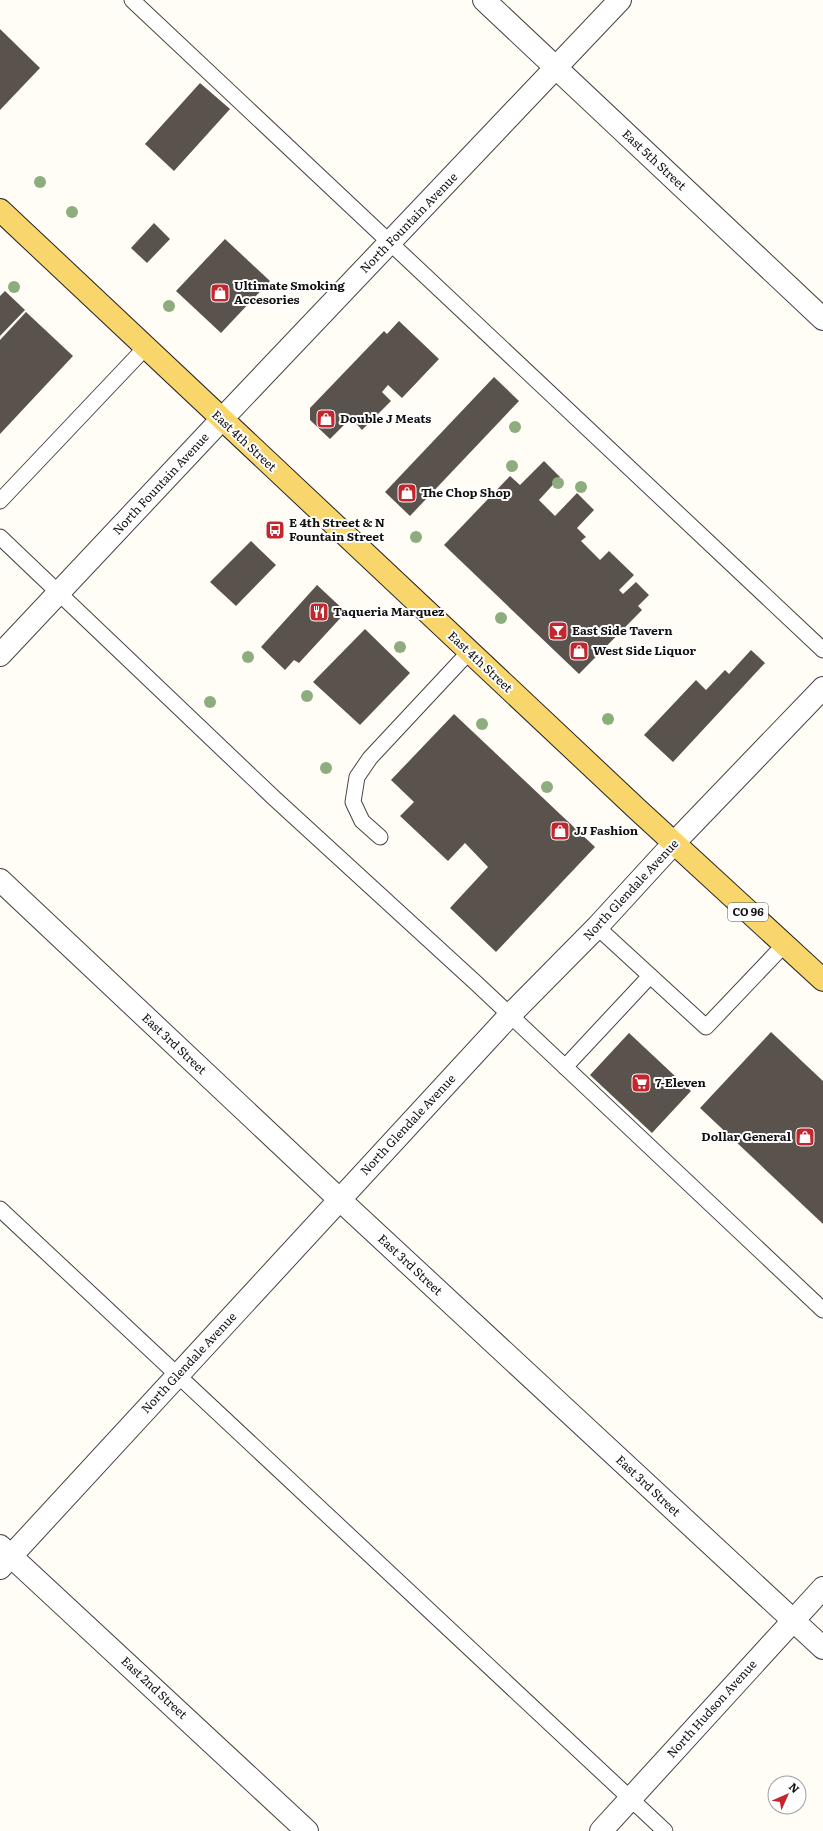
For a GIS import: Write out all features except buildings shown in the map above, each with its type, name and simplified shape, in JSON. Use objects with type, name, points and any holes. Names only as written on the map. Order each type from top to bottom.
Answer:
[{"type":"main road","name":"East 4th Street","points":[[0,210],[221,420],[823,980]]},
{"type":"street","name":"East 5th Street","points":[[484,0],[823,319]]},
{"type":"street","name":"North Fountain Avenue","points":[[0,655],[620,0]]},
{"type":"street","name":"North Glendale Avenue","points":[[4,1557],[178,1376],[339,1199],[510,1015],[597,927],[674,843],[823,688]]},
{"type":"street","name":"East 3rd Street","points":[[0,880],[339,1199],[823,1648]]},
{"type":"street","name":"East 2nd Street","points":[[4,1557],[307,1831]]},
{"type":"street","name":"North Hudson Avenue","points":[[602,1831],[823,1588]]},
{"type":"lane","points":[[132,0],[823,650]]},
{"type":"lane","points":[[0,501],[145,348]]},
{"type":"lane","points":[[0,537],[274,798],[510,1015],[823,1310]]},
{"type":"lane","points":[[380,837],[362,821],[353,802],[357,777],[370,758],[469,652]]},
{"type":"lane","points":[[597,927],[706,1027],[784,945]]},
{"type":"lane","points":[[565,1067],[650,976]]},
{"type":"lane","points":[[0,1209],[665,1831]]},
{"type":"place","name":"Ultimate Smoking Accesories","points":[[220,293]]},
{"type":"place","name":"Double J Meats","points":[[326,419]]},
{"type":"place","name":"The Chop Shop","points":[[407,493]]},
{"type":"place","name":"E 4th Street & N Fountain Street","points":[[275,530]]},
{"type":"place","name":"Taqueria Marquez","points":[[319,612]]},
{"type":"place","name":"East Side Tavern","points":[[558,631]]},
{"type":"place","name":"West Side Liquor","points":[[579,651]]},
{"type":"place","name":"JJ Fashion","points":[[560,831]]},
{"type":"place","name":"7-Eleven","points":[[641,1083]]},
{"type":"place","name":"Dollar General","points":[[805,1137]]}]
